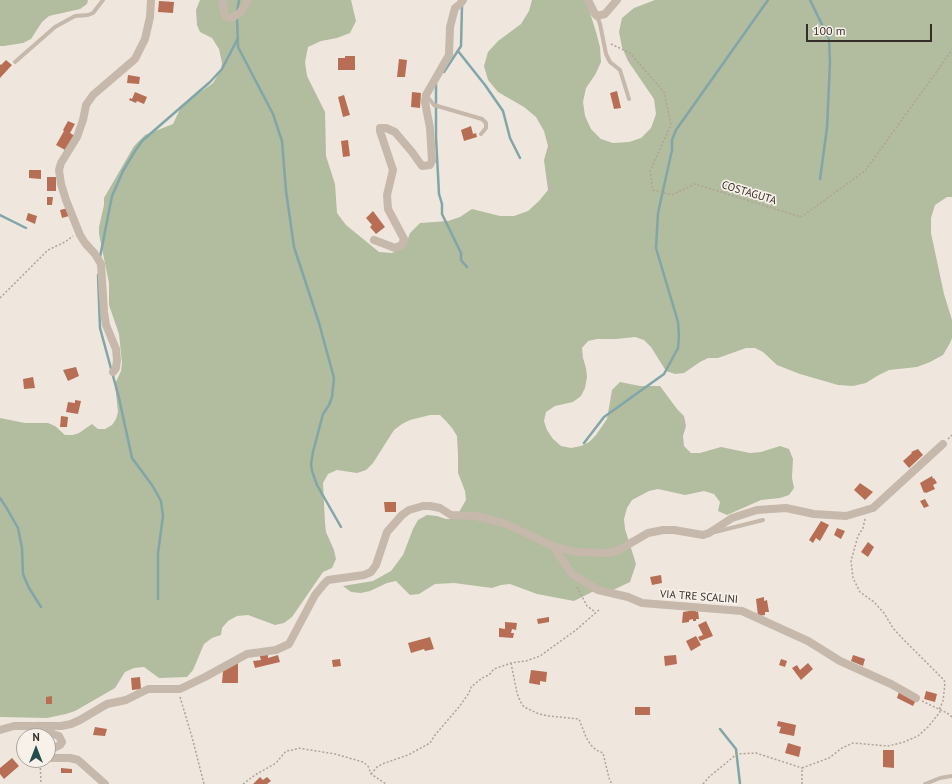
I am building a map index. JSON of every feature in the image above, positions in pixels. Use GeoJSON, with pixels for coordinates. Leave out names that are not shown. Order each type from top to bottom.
{"type":"FeatureCollection","features":[{"type":"Feature","properties":{"kind":"street"},"geometry":{"type":"LineString","coordinates":[[113,372],[116,368],[118,360],[116,349],[106,325],[101,264],[95,254],[85,243],[79,231],[61,184],[60,170],[61,163],[77,137],[86,106],[93,95],[102,85],[124,69],[135,58],[146,39],[151,0]]}},
{"type":"Feature","properties":{"kind":"street"},"geometry":{"type":"LineString","coordinates":[[222,0],[225,16],[229,18],[240,13],[248,0]]}},
{"type":"Feature","properties":{"kind":"street"},"geometry":{"type":"LineString","coordinates":[[374,240],[395,248],[402,245],[404,240],[388,209],[387,195],[393,170],[380,128],[386,128],[395,132],[422,166],[430,166],[432,161],[430,128],[424,102],[426,95],[449,55],[450,27],[455,8],[463,0]]}},
{"type":"Feature","properties":{"kind":"street"},"geometry":{"type":"LineString","coordinates":[[588,0],[597,16],[605,14],[617,0]]}},
{"type":"Feature","properties":{"kind":"street"},"geometry":{"type":"LineString","coordinates":[[0,730],[14,726],[61,726],[71,724],[107,704],[126,700],[148,689],[180,689],[246,654],[276,650],[289,644],[315,596],[324,584],[328,580],[364,575],[371,572],[376,565],[387,532],[402,515],[409,510],[423,506],[440,508],[451,516],[475,516],[504,523],[553,546],[576,552],[607,553],[617,551],[648,533],[663,530],[674,530],[703,535],[709,533],[732,518],[757,510],[786,508],[814,514],[846,516],[874,508],[942,444]]}},
{"type":"Feature","properties":{"kind":"street","name":"VIA TRE SCALINI"},"geometry":{"type":"LineString","coordinates":[[553,546],[572,574],[598,590],[628,597],[642,603],[742,611],[808,640],[840,661],[891,684],[916,698]]}},
{"type":"Feature","properties":{"kind":"street"},"geometry":{"type":"LineString","coordinates":[[39,726],[44,731],[59,736],[62,742],[60,745],[50,750],[48,753],[49,758],[70,758],[78,760],[105,784]]}},
{"type":"Feature","properties":{"kind":"lane"},"geometry":{"type":"LineString","coordinates":[[15,62],[55,27],[75,16],[88,15],[93,12],[103,0]]}},
{"type":"Feature","properties":{"kind":"lane"},"geometry":{"type":"LineString","coordinates":[[597,16],[606,54],[610,62],[620,70],[629,98]]}},
{"type":"Feature","properties":{"kind":"lane"},"geometry":{"type":"LineString","coordinates":[[426,95],[434,106],[482,119],[486,123],[486,128],[480,134]]}},
{"type":"Feature","properties":{"kind":"lane"},"geometry":{"type":"LineString","coordinates":[[709,533],[763,520]]}},
{"type":"Feature","properties":{"kind":"lane"},"geometry":{"type":"LineString","coordinates":[[925,784],[940,778],[952,776]]}},
{"type":"Feature","properties":{"kind":"path","name":"COSTAGUTA"},"geometry":{"type":"LineString","coordinates":[[603,39],[630,53],[664,92],[671,125],[650,170],[653,190],[672,195],[695,184],[801,217],[865,171],[952,50]]}},
{"type":"Feature","properties":{"kind":"path"},"geometry":{"type":"LineString","coordinates":[[0,298],[48,250],[65,242],[79,231]]}},
{"type":"Feature","properties":{"kind":"path"},"geometry":{"type":"LineString","coordinates":[[703,784],[709,777],[737,754],[756,753],[802,768],[829,758],[842,748],[853,743],[888,746],[904,742],[918,736],[928,727],[940,712],[939,710],[944,695],[944,680],[893,628],[884,613],[874,602],[860,592],[853,578],[851,561],[858,536],[863,528],[867,510]]}},
{"type":"Feature","properties":{"kind":"path"},"geometry":{"type":"LineString","coordinates":[[572,574],[573,580],[587,606],[594,611]]}},
{"type":"Feature","properties":{"kind":"path"},"geometry":{"type":"LineString","coordinates":[[370,774],[382,764],[408,756],[430,743],[435,735],[459,708],[469,693],[471,686],[489,675],[494,669],[540,656],[576,630],[600,609]]}},
{"type":"Feature","properties":{"kind":"path"},"geometry":{"type":"LineString","coordinates":[[511,663],[518,697],[524,707],[539,714],[549,716],[580,718],[586,737],[590,744],[603,754],[612,784]]}},
{"type":"Feature","properties":{"kind":"path"},"geometry":{"type":"LineString","coordinates":[[177,689],[192,737],[204,784]]}},
{"type":"Feature","properties":{"kind":"path"},"geometry":{"type":"LineString","coordinates":[[916,698],[947,713],[952,717]]}},
{"type":"Feature","properties":{"kind":"path"},"geometry":{"type":"LineString","coordinates":[[243,784],[254,775],[276,763],[286,751],[298,748],[335,754],[363,762],[368,766],[370,774],[386,784]]}},
{"type":"Feature","properties":{"kind":"path"},"geometry":{"type":"LineString","coordinates":[[40,768],[41,784]]}},
{"type":"Feature","properties":{"kind":"path"},"geometry":{"type":"LineString","coordinates":[[802,768],[802,784]]}},
{"type":"Feature","properties":{"kind":"green space"},"geometry":{"type":"Polygon","coordinates":[[[0,0],[88,0],[87,4],[80,9],[49,16],[42,22],[31,39],[23,43],[0,46],[0,0]]]}},
{"type":"Feature","properties":{"kind":"green space"},"geometry":{"type":"Polygon","coordinates":[[[200,0],[351,0],[356,21],[350,33],[337,38],[321,41],[308,47],[305,62],[307,76],[325,112],[326,156],[335,184],[337,213],[346,225],[379,252],[392,253],[405,247],[410,233],[420,223],[448,221],[460,217],[472,209],[500,216],[514,216],[528,211],[548,190],[544,160],[548,146],[544,131],[536,117],[524,107],[498,92],[488,80],[484,66],[488,52],[498,41],[521,24],[529,11],[532,0],[586,0],[600,47],[601,62],[595,75],[586,88],[583,102],[585,116],[591,129],[601,139],[613,143],[629,142],[641,138],[651,128],[656,114],[654,99],[628,61],[622,47],[619,32],[622,18],[634,8],[655,0],[952,0],[952,197],[947,197],[935,205],[931,218],[931,233],[944,294],[952,320],[952,338],[950,343],[943,355],[930,362],[917,367],[889,370],[866,383],[853,386],[838,385],[800,374],[777,365],[763,352],[755,348],[746,348],[718,358],[708,358],[684,373],[675,374],[666,371],[651,347],[644,340],[635,337],[597,339],[588,341],[582,348],[587,377],[585,388],[581,396],[573,402],[555,406],[546,412],[544,421],[547,430],[553,439],[561,446],[571,448],[581,446],[589,442],[596,435],[607,419],[612,390],[620,382],[640,386],[660,386],[684,416],[686,426],[683,436],[684,446],[691,453],[700,453],[721,447],[750,453],[761,452],[780,446],[789,449],[793,459],[792,478],[794,488],[789,495],[780,498],[761,500],[727,515],[718,511],[720,502],[714,494],[704,491],[685,495],[658,489],[649,491],[632,500],[627,508],[624,519],[625,529],[636,564],[630,582],[611,591],[592,592],[574,601],[537,594],[510,584],[492,588],[454,583],[435,584],[419,594],[410,595],[396,581],[387,583],[370,591],[361,593],[351,592],[343,586],[373,581],[391,571],[403,555],[418,520],[427,515],[446,519],[455,519],[466,500],[465,491],[458,473],[457,436],[452,428],[440,415],[430,415],[410,420],[394,430],[373,463],[366,470],[357,473],[337,470],[328,474],[323,483],[325,523],[326,532],[334,550],[336,559],[332,568],[323,572],[292,617],[284,623],[275,625],[248,615],[237,616],[228,621],[222,628],[221,635],[212,638],[204,644],[193,670],[187,677],[159,678],[144,667],[134,668],[125,672],[115,688],[75,711],[47,718],[0,717],[0,418],[25,423],[48,423],[55,426],[65,435],[79,433],[92,424],[98,429],[105,429],[112,425],[116,419],[118,412],[115,384],[121,371],[122,363],[119,334],[109,305],[109,283],[99,234],[104,198],[134,146],[145,135],[173,124],[182,105],[213,83],[221,70],[222,63],[219,49],[212,38],[200,32],[197,25],[196,10],[200,0]]]}},
{"type":"Feature","properties":{"kind":"building"},"geometry":{"type":"Polygon","coordinates":[[[159,1],[174,2],[173,13],[158,12],[159,1]]]}},
{"type":"Feature","properties":{"kind":"building"},"geometry":{"type":"Polygon","coordinates":[[[345,56],[355,56],[355,70],[338,70],[338,58],[345,58],[345,56]]]}},
{"type":"Feature","properties":{"kind":"building"},"geometry":{"type":"Polygon","coordinates":[[[399,59],[407,60],[405,77],[397,77],[399,59]]]}},
{"type":"Feature","properties":{"kind":"building"},"geometry":{"type":"Polygon","coordinates":[[[6,60],[12,65],[0,78],[0,64],[1,65],[6,60]]]}},
{"type":"Feature","properties":{"kind":"building"},"geometry":{"type":"Polygon","coordinates":[[[128,75],[140,77],[139,84],[127,83],[128,75]]]}},
{"type":"Feature","properties":{"kind":"building"},"geometry":{"type":"Polygon","coordinates":[[[617,91],[621,108],[614,109],[610,93],[617,91]]]}},
{"type":"Feature","properties":{"kind":"building"},"geometry":{"type":"Polygon","coordinates":[[[135,92],[147,97],[144,104],[129,100],[130,98],[132,99],[135,92]]]}},
{"type":"Feature","properties":{"kind":"building"},"geometry":{"type":"Polygon","coordinates":[[[412,92],[421,93],[420,108],[411,107],[412,92]]]}},
{"type":"Feature","properties":{"kind":"building"},"geometry":{"type":"Polygon","coordinates":[[[344,95],[350,115],[343,117],[338,97],[344,95]]]}},
{"type":"Feature","properties":{"kind":"building"},"geometry":{"type":"Polygon","coordinates":[[[68,121],[75,124],[70,133],[75,136],[65,150],[56,145],[68,121]]]}},
{"type":"Feature","properties":{"kind":"building"},"geometry":{"type":"Polygon","coordinates":[[[471,126],[473,134],[476,133],[477,137],[464,141],[461,130],[471,126]]]}},
{"type":"Feature","properties":{"kind":"building"},"geometry":{"type":"Polygon","coordinates":[[[348,140],[350,156],[343,157],[341,141],[348,140]]]}},
{"type":"Feature","properties":{"kind":"building"},"geometry":{"type":"Polygon","coordinates":[[[29,170],[41,170],[41,179],[29,178],[29,170]]]}},
{"type":"Feature","properties":{"kind":"building"},"geometry":{"type":"Polygon","coordinates":[[[47,177],[56,177],[56,191],[47,191],[47,177]]]}},
{"type":"Feature","properties":{"kind":"building"},"geometry":{"type":"Polygon","coordinates":[[[47,197],[53,197],[52,205],[47,205],[47,197]]]}},
{"type":"Feature","properties":{"kind":"building"},"geometry":{"type":"Polygon","coordinates":[[[68,208],[69,216],[62,218],[60,210],[68,208]]]}},
{"type":"Feature","properties":{"kind":"building"},"geometry":{"type":"Polygon","coordinates":[[[373,211],[385,227],[376,234],[370,227],[372,225],[366,218],[373,211]]]}},
{"type":"Feature","properties":{"kind":"building"},"geometry":{"type":"Polygon","coordinates":[[[28,213],[37,216],[35,224],[26,220],[28,213]]]}},
{"type":"Feature","properties":{"kind":"building"},"geometry":{"type":"Polygon","coordinates":[[[76,367],[79,376],[68,381],[63,370],[76,367]]]}},
{"type":"Feature","properties":{"kind":"building"},"geometry":{"type":"Polygon","coordinates":[[[33,377],[35,388],[24,389],[23,379],[33,377]]]}},
{"type":"Feature","properties":{"kind":"building"},"geometry":{"type":"Polygon","coordinates":[[[75,400],[81,401],[78,414],[66,412],[68,402],[75,403],[75,400]]]}},
{"type":"Feature","properties":{"kind":"building"},"geometry":{"type":"Polygon","coordinates":[[[61,416],[68,417],[67,427],[60,427],[61,416]]]}},
{"type":"Feature","properties":{"kind":"building"},"geometry":{"type":"Polygon","coordinates":[[[918,449],[923,455],[909,468],[903,461],[912,453],[911,452],[918,449]]]}},
{"type":"Feature","properties":{"kind":"building"},"geometry":{"type":"Polygon","coordinates":[[[932,476],[937,483],[933,485],[935,489],[924,493],[920,483],[932,476]]]}},
{"type":"Feature","properties":{"kind":"building"},"geometry":{"type":"Polygon","coordinates":[[[860,483],[873,492],[865,500],[854,490],[860,483]]]}},
{"type":"Feature","properties":{"kind":"building"},"geometry":{"type":"Polygon","coordinates":[[[925,499],[929,506],[924,508],[920,501],[925,499]]]}},
{"type":"Feature","properties":{"kind":"building"},"geometry":{"type":"Polygon","coordinates":[[[384,502],[396,502],[396,512],[385,512],[384,502]]]}},
{"type":"Feature","properties":{"kind":"building"},"geometry":{"type":"Polygon","coordinates":[[[821,521],[829,525],[820,541],[816,538],[813,543],[809,540],[821,521]]]}},
{"type":"Feature","properties":{"kind":"building"},"geometry":{"type":"Polygon","coordinates":[[[837,528],[845,531],[841,539],[834,535],[837,528]]]}},
{"type":"Feature","properties":{"kind":"building"},"geometry":{"type":"Polygon","coordinates":[[[868,542],[874,547],[868,557],[861,552],[868,542]]]}},
{"type":"Feature","properties":{"kind":"building"},"geometry":{"type":"Polygon","coordinates":[[[661,575],[662,583],[652,585],[650,577],[661,575]]]}},
{"type":"Feature","properties":{"kind":"building"},"geometry":{"type":"Polygon","coordinates":[[[764,597],[764,601],[767,600],[769,612],[765,612],[765,615],[758,616],[756,599],[764,597]]]}},
{"type":"Feature","properties":{"kind":"building"},"geometry":{"type":"Polygon","coordinates":[[[696,610],[696,612],[698,611],[699,619],[693,621],[693,619],[689,620],[689,622],[682,623],[683,612],[696,610]]]}},
{"type":"Feature","properties":{"kind":"building"},"geometry":{"type":"Polygon","coordinates":[[[549,617],[549,622],[538,624],[537,619],[549,617]]]}},
{"type":"Feature","properties":{"kind":"building"},"geometry":{"type":"Polygon","coordinates":[[[706,621],[713,636],[700,641],[698,637],[703,635],[698,625],[706,621]]]}},
{"type":"Feature","properties":{"kind":"building"},"geometry":{"type":"Polygon","coordinates":[[[505,622],[517,623],[516,630],[512,629],[511,633],[514,633],[513,638],[499,637],[499,628],[505,629],[505,622]]]}},
{"type":"Feature","properties":{"kind":"building"},"geometry":{"type":"Polygon","coordinates":[[[696,636],[701,645],[691,651],[686,641],[696,636]]]}},
{"type":"Feature","properties":{"kind":"building"},"geometry":{"type":"Polygon","coordinates":[[[430,637],[434,649],[425,651],[424,649],[411,653],[408,643],[430,637]]]}},
{"type":"Feature","properties":{"kind":"building"},"geometry":{"type":"Polygon","coordinates":[[[268,652],[268,658],[278,655],[280,662],[255,668],[253,661],[261,660],[259,654],[268,652]]]}},
{"type":"Feature","properties":{"kind":"building"},"geometry":{"type":"Polygon","coordinates":[[[676,655],[677,664],[665,666],[664,656],[676,655]]]}},
{"type":"Feature","properties":{"kind":"building"},"geometry":{"type":"Polygon","coordinates":[[[853,655],[865,659],[863,666],[851,661],[853,655]]]}},
{"type":"Feature","properties":{"kind":"building"},"geometry":{"type":"Polygon","coordinates":[[[340,659],[341,666],[333,667],[332,660],[340,659]]]}},
{"type":"Feature","properties":{"kind":"building"},"geometry":{"type":"Polygon","coordinates":[[[781,659],[787,661],[785,667],[779,665],[781,659]]]}},
{"type":"Feature","properties":{"kind":"building"},"geometry":{"type":"Polygon","coordinates":[[[238,661],[238,683],[222,683],[223,671],[238,661]]]}},
{"type":"Feature","properties":{"kind":"building"},"geometry":{"type":"Polygon","coordinates":[[[808,663],[813,669],[801,680],[792,668],[797,665],[800,670],[808,663]]]}},
{"type":"Feature","properties":{"kind":"building"},"geometry":{"type":"Polygon","coordinates":[[[531,670],[547,672],[546,682],[540,681],[540,685],[529,683],[531,670]]]}},
{"type":"Feature","properties":{"kind":"building"},"geometry":{"type":"Polygon","coordinates":[[[140,677],[141,689],[132,690],[131,678],[140,677]]]}},
{"type":"Feature","properties":{"kind":"building"},"geometry":{"type":"Polygon","coordinates":[[[926,691],[937,694],[935,702],[924,699],[926,691]]]}},
{"type":"Feature","properties":{"kind":"building"},"geometry":{"type":"Polygon","coordinates":[[[899,692],[916,700],[913,706],[897,698],[899,692]]]}},
{"type":"Feature","properties":{"kind":"building"},"geometry":{"type":"Polygon","coordinates":[[[52,696],[52,704],[46,704],[46,697],[52,696]]]}},
{"type":"Feature","properties":{"kind":"building"},"geometry":{"type":"Polygon","coordinates":[[[635,707],[650,707],[650,715],[635,715],[635,707]]]}},
{"type":"Feature","properties":{"kind":"building"},"geometry":{"type":"Polygon","coordinates":[[[778,721],[796,725],[794,736],[779,733],[781,727],[777,726],[778,721]]]}},
{"type":"Feature","properties":{"kind":"building"},"geometry":{"type":"Polygon","coordinates":[[[95,727],[107,729],[105,736],[93,735],[95,727]]]}},
{"type":"Feature","properties":{"kind":"building"},"geometry":{"type":"Polygon","coordinates":[[[788,743],[801,747],[799,757],[785,753],[788,743]]]}},
{"type":"Feature","properties":{"kind":"building"},"geometry":{"type":"Polygon","coordinates":[[[883,750],[894,750],[894,768],[883,767],[883,750]]]}},
{"type":"Feature","properties":{"kind":"building"},"geometry":{"type":"Polygon","coordinates":[[[12,758],[16,763],[17,768],[4,779],[0,774],[0,768],[12,758]]]}},
{"type":"Feature","properties":{"kind":"building"},"geometry":{"type":"Polygon","coordinates":[[[61,768],[72,769],[72,773],[61,773],[61,768]]]}},
{"type":"Feature","properties":{"kind":"building"},"geometry":{"type":"Polygon","coordinates":[[[260,777],[263,780],[267,777],[271,781],[267,784],[253,784],[260,777]]]}},
{"type":"Feature","properties":{"kind":"waterway"},"geometry":{"type":"LineString","coordinates":[[237,12],[239,0]]}},
{"type":"Feature","properties":{"kind":"waterway"},"geometry":{"type":"LineString","coordinates":[[584,443],[604,417],[664,374],[678,348],[678,322],[656,248],[658,213],[672,150],[672,140],[676,130],[768,0]]}},
{"type":"Feature","properties":{"kind":"waterway"},"geometry":{"type":"LineString","coordinates":[[810,0],[829,39],[830,62],[827,128],[820,179]]}},
{"type":"Feature","properties":{"kind":"waterway"},"geometry":{"type":"LineString","coordinates":[[444,72],[461,46],[462,6]]}},
{"type":"Feature","properties":{"kind":"waterway"},"geometry":{"type":"LineString","coordinates":[[237,17],[238,47],[273,114],[282,141],[286,191],[294,247],[319,323],[334,378],[332,397],[323,414],[311,464],[317,485],[341,527]]}},
{"type":"Feature","properties":{"kind":"waterway"},"geometry":{"type":"LineString","coordinates":[[100,257],[112,196],[123,171],[135,151],[142,141],[210,82],[222,69],[238,38]]}},
{"type":"Feature","properties":{"kind":"waterway"},"geometry":{"type":"LineString","coordinates":[[458,51],[503,111],[510,138],[520,158]]}},
{"type":"Feature","properties":{"kind":"waterway"},"geometry":{"type":"LineString","coordinates":[[436,84],[436,137],[439,194],[442,204],[442,214],[461,253],[461,260],[467,267]]}},
{"type":"Feature","properties":{"kind":"waterway"},"geometry":{"type":"LineString","coordinates":[[0,215],[26,228]]}},
{"type":"Feature","properties":{"kind":"waterway"},"geometry":{"type":"LineString","coordinates":[[98,275],[100,328],[119,398],[132,458],[152,485],[161,501],[163,516],[158,553],[158,599]]}},
{"type":"Feature","properties":{"kind":"waterway"},"geometry":{"type":"LineString","coordinates":[[0,498],[18,528],[22,548],[23,574],[29,588],[41,607]]}},
{"type":"Feature","properties":{"kind":"waterway"},"geometry":{"type":"LineString","coordinates":[[720,729],[736,749],[740,784]]}}]}
